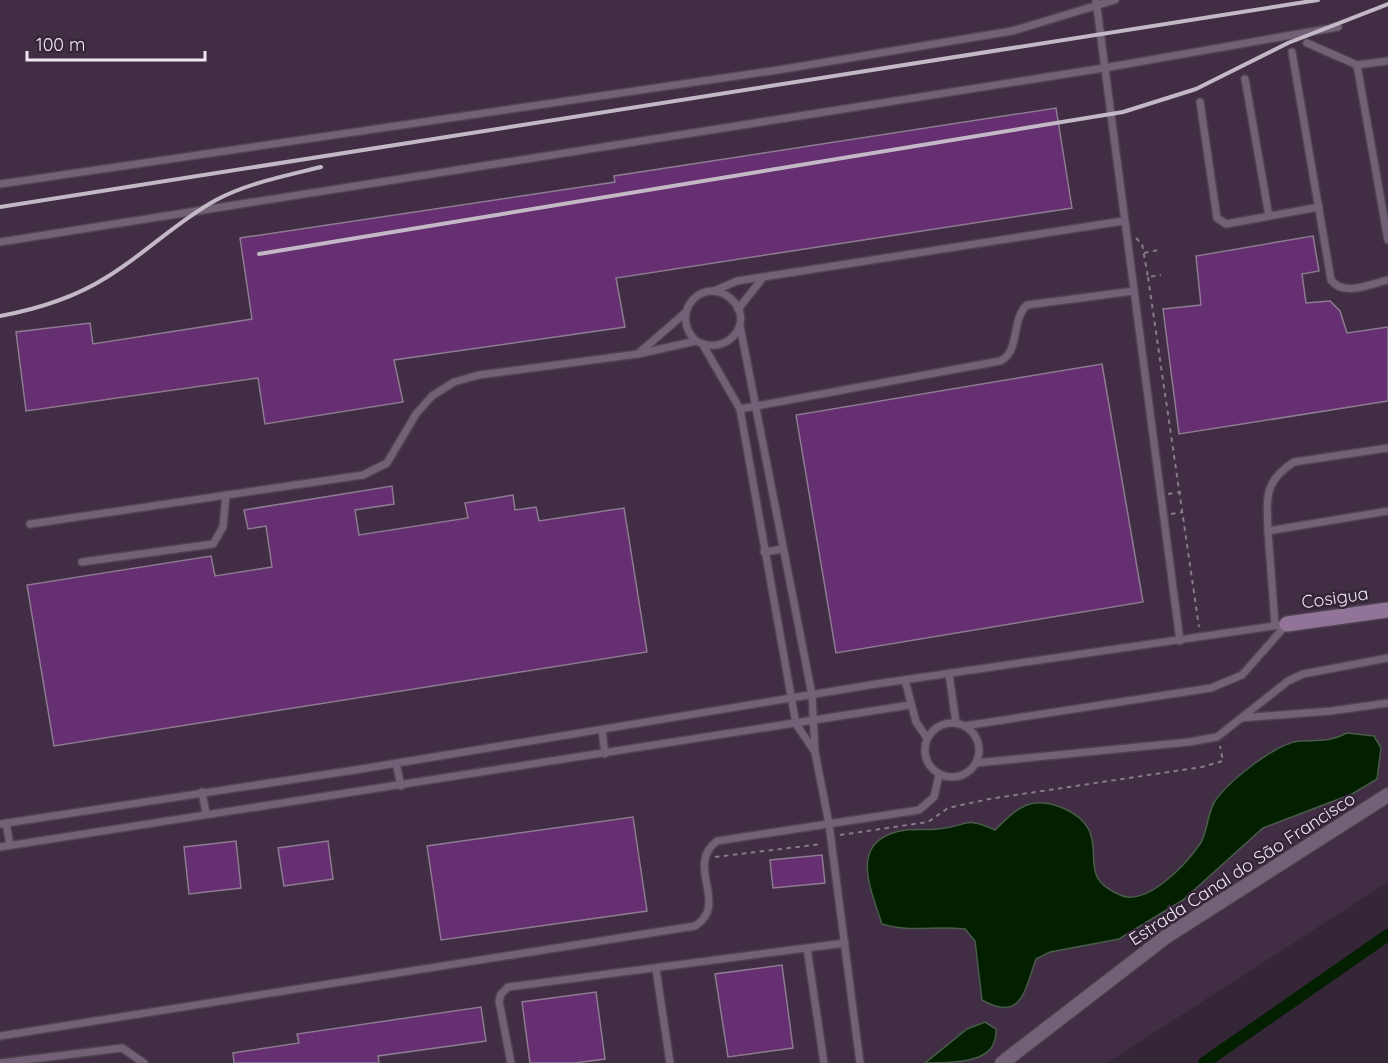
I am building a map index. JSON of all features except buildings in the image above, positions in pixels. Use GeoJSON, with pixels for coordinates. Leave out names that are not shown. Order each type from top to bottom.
{"type":"FeatureCollection","features":[{"type":"Feature","properties":{"kind":"street","name":"Cosigua"},"geometry":{"type":"LineString","coordinates":[[1281,624],[1388,610]]}},
{"type":"Feature","properties":{"kind":"street","name":"Estrada Canal do São Francisco"},"geometry":{"type":"LineString","coordinates":[[1002,1063],[1167,936],[1388,795]]}},
{"type":"Feature","properties":{"kind":"lane"},"geometry":{"type":"LineString","coordinates":[[0,184],[778,70],[1012,32],[1096,3],[1115,0]]}},
{"type":"Feature","properties":{"kind":"lane"},"geometry":{"type":"LineString","coordinates":[[1096,3],[1180,641]]}},
{"type":"Feature","properties":{"kind":"lane"},"geometry":{"type":"LineString","coordinates":[[0,242],[1104,68],[1338,27]]}},
{"type":"Feature","properties":{"kind":"lane"},"geometry":{"type":"LineString","coordinates":[[1307,43],[1357,65],[1388,61]]}},
{"type":"Feature","properties":{"kind":"lane"},"geometry":{"type":"LineString","coordinates":[[1292,52],[1331,280],[1337,287],[1346,289],[1388,280]]}},
{"type":"Feature","properties":{"kind":"lane"},"geometry":{"type":"LineString","coordinates":[[1357,65],[1388,240]]}},
{"type":"Feature","properties":{"kind":"lane"},"geometry":{"type":"LineString","coordinates":[[1245,79],[1269,216]]}},
{"type":"Feature","properties":{"kind":"lane"},"geometry":{"type":"LineString","coordinates":[[1200,102],[1217,218],[1226,224],[1319,207]]}},
{"type":"Feature","properties":{"kind":"lane"},"geometry":{"type":"LineString","coordinates":[[638,354],[685,313],[692,299],[737,281],[762,279],[1123,221]]}},
{"type":"Feature","properties":{"kind":"lane"},"geometry":{"type":"LineString","coordinates":[[738,309],[762,279]]}},
{"type":"Feature","properties":{"kind":"lane"},"geometry":{"type":"LineString","coordinates":[[714,291],[729,296],[738,309],[812,695],[815,752],[829,824],[860,1063]]}},
{"type":"Feature","properties":{"kind":"lane"},"geometry":{"type":"LineString","coordinates":[[740,409],[1000,362],[1010,353],[1022,311],[1027,305],[1134,291]]}},
{"type":"Feature","properties":{"kind":"lane"},"geometry":{"type":"LineString","coordinates":[[685,313],[687,329],[700,343],[740,409],[796,724],[815,752]]}},
{"type":"Feature","properties":{"kind":"lane"},"geometry":{"type":"LineString","coordinates":[[30,524],[363,475],[387,462],[416,414],[432,396],[454,382],[478,375],[638,354],[700,343],[711,346],[726,343],[737,332],[740,324]]}},
{"type":"Feature","properties":{"kind":"lane"},"geometry":{"type":"LineString","coordinates":[[964,726],[1210,688],[1242,675],[1281,624],[1268,531],[1267,494],[1272,479],[1294,462],[1388,448]]}},
{"type":"Feature","properties":{"kind":"lane"},"geometry":{"type":"LineString","coordinates":[[82,562],[213,543],[223,527],[226,495]]}},
{"type":"Feature","properties":{"kind":"lane"},"geometry":{"type":"LineString","coordinates":[[1268,531],[1388,511]]}},
{"type":"Feature","properties":{"kind":"lane"},"geometry":{"type":"LineString","coordinates":[[764,552],[783,549]]}},
{"type":"Feature","properties":{"kind":"lane"},"geometry":{"type":"LineString","coordinates":[[10,845],[3,823],[396,763],[905,680],[1180,641],[1281,624]]}},
{"type":"Feature","properties":{"kind":"lane"},"geometry":{"type":"LineString","coordinates":[[976,763],[1189,742],[1218,737],[1288,681],[1304,674],[1388,658]]}},
{"type":"Feature","properties":{"kind":"lane"},"geometry":{"type":"LineString","coordinates":[[949,674],[956,723]]}},
{"type":"Feature","properties":{"kind":"lane"},"geometry":{"type":"LineString","coordinates":[[905,680],[916,722],[927,738]]}},
{"type":"Feature","properties":{"kind":"lane"},"geometry":{"type":"LineString","coordinates":[[1241,718],[1331,711],[1388,703]]}},
{"type":"Feature","properties":{"kind":"lane"},"geometry":{"type":"LineString","coordinates":[[0,847],[206,813],[401,786],[910,705]]}},
{"type":"Feature","properties":{"kind":"lane"},"geometry":{"type":"LineString","coordinates":[[956,723],[964,726],[971,731],[979,746],[976,763],[971,770],[956,777],[939,775],[927,763],[925,755],[927,738],[939,726],[956,723]]}},
{"type":"Feature","properties":{"kind":"lane"},"geometry":{"type":"LineString","coordinates":[[602,730],[605,754]]}},
{"type":"Feature","properties":{"kind":"lane"},"geometry":{"type":"LineString","coordinates":[[396,763],[401,786]]}},
{"type":"Feature","properties":{"kind":"lane"},"geometry":{"type":"LineString","coordinates":[[0,1036],[695,926],[706,919],[710,910],[703,860],[707,848],[717,841],[919,810],[934,797],[939,775]]}},
{"type":"Feature","properties":{"kind":"lane"},"geometry":{"type":"LineString","coordinates":[[202,792],[206,813]]}},
{"type":"Feature","properties":{"kind":"lane"},"geometry":{"type":"LineString","coordinates":[[511,1063],[499,1001],[501,994],[508,987],[845,943]]}},
{"type":"Feature","properties":{"kind":"lane"},"geometry":{"type":"LineString","coordinates":[[807,948],[824,1063]]}},
{"type":"Feature","properties":{"kind":"lane"},"geometry":{"type":"LineString","coordinates":[[656,969],[670,1063]]}},
{"type":"Feature","properties":{"kind":"lane"},"geometry":{"type":"LineString","coordinates":[[0,1063],[123,1048],[131,1051],[144,1063]]}},
{"type":"Feature","properties":{"kind":"path"},"geometry":{"type":"LineString","coordinates":[[1142,244],[1184,512],[1200,638]]}},
{"type":"Feature","properties":{"kind":"path"},"geometry":{"type":"LineString","coordinates":[[1144,253],[1158,250]]}},
{"type":"Feature","properties":{"kind":"path"},"geometry":{"type":"LineString","coordinates":[[1148,277],[1161,275]]}},
{"type":"Feature","properties":{"kind":"path"},"geometry":{"type":"LineString","coordinates":[[1162,495],[1181,492]]}},
{"type":"Feature","properties":{"kind":"path"},"geometry":{"type":"LineString","coordinates":[[1165,515],[1184,512]]}},
{"type":"Feature","properties":{"kind":"path"},"geometry":{"type":"LineString","coordinates":[[703,860],[723,855],[831,842],[839,836],[928,822],[948,808],[989,799],[1212,764],[1223,761],[1218,737]]}},
{"type":"Feature","properties":{"kind":"shaded area"},"geometry":{"type":"Polygon","coordinates":[[[0,0],[1388,0],[1388,882],[1107,1063],[0,1063],[0,0]]]}},
{"type":"Feature","properties":{"kind":"shaded area"},"geometry":{"type":"Polygon","coordinates":[[[1347,733],[1374,736],[1381,748],[1377,779],[1352,794],[1263,828],[1183,900],[1119,939],[1050,952],[1036,959],[1025,991],[1014,1005],[1006,1008],[982,1000],[975,941],[965,929],[903,928],[882,924],[872,894],[867,865],[869,853],[876,843],[888,835],[906,830],[948,828],[966,823],[977,823],[995,830],[1026,805],[1043,803],[1053,805],[1072,813],[1087,826],[1092,840],[1094,866],[1100,881],[1120,895],[1131,897],[1142,895],[1165,882],[1194,852],[1203,839],[1213,803],[1243,772],[1278,748],[1299,741],[1329,739],[1347,733]]]}},
{"type":"Feature","properties":{"kind":"shaded area"},"geometry":{"type":"Polygon","coordinates":[[[985,1022],[996,1029],[996,1038],[987,1052],[963,1061],[925,1063],[967,1029],[985,1022]]]}},
{"type":"Feature","properties":{"kind":"waterway"},"geometry":{"type":"LineString","coordinates":[[1204,1063],[1388,935]]}},
{"type":"Feature","properties":{"kind":"railway"},"geometry":{"type":"LineString","coordinates":[[0,207],[1318,0]]}},
{"type":"Feature","properties":{"kind":"railway"},"geometry":{"type":"LineString","coordinates":[[259,254],[1123,112],[1196,89],[1288,43],[1388,4]]}},
{"type":"Feature","properties":{"kind":"railway"},"geometry":{"type":"LineString","coordinates":[[0,316],[55,302],[82,291],[121,268],[187,218],[228,194],[267,180],[321,167]]}}]}
